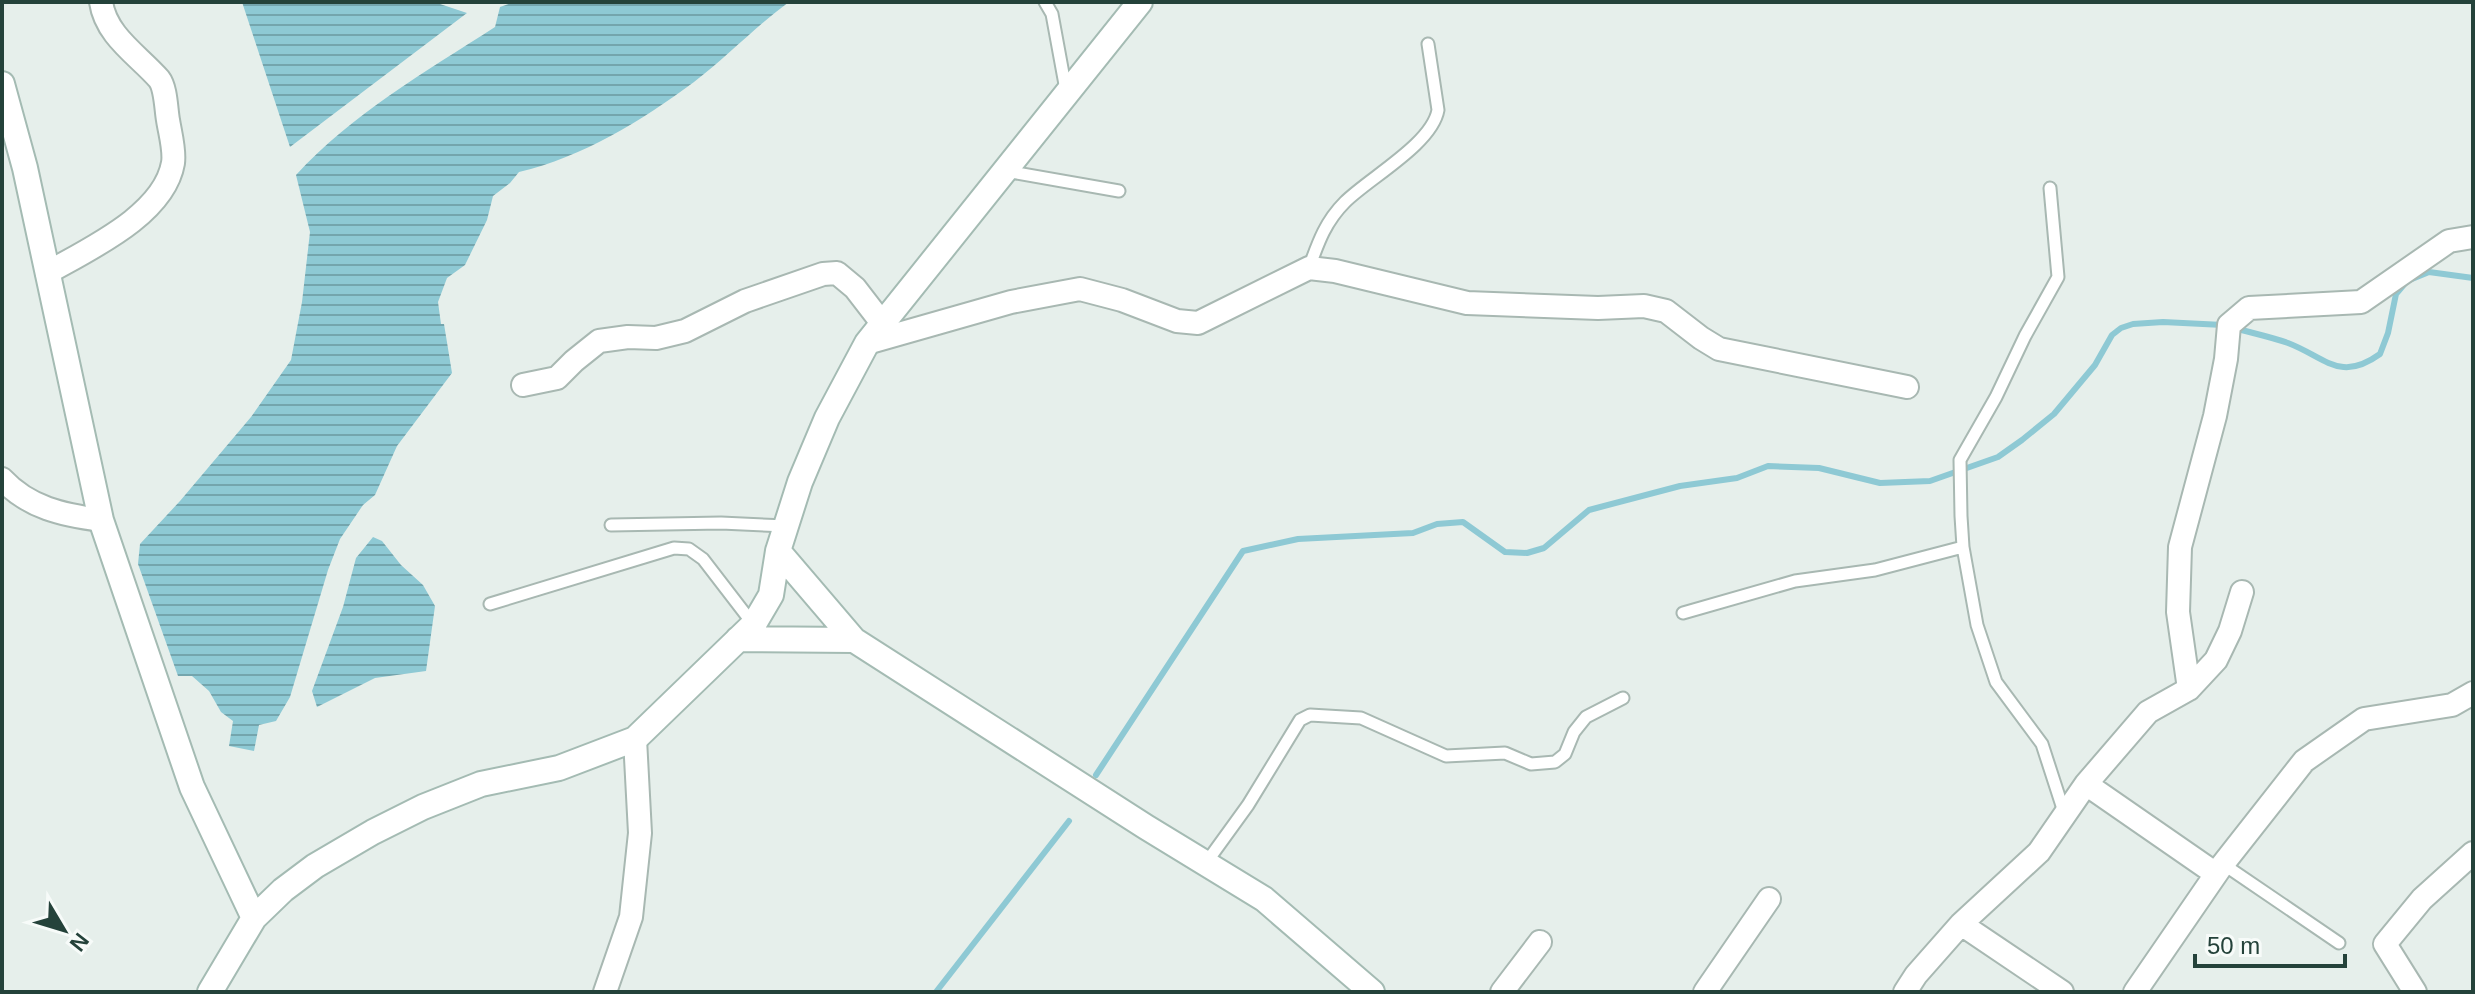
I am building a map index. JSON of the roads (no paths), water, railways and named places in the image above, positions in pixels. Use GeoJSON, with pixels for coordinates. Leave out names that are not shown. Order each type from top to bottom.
{"type":"FeatureCollection","features":[{"type":"Feature","properties":{"kind":"main road"},"geometry":{"type":"LineString","coordinates":[[210,992],[254,918],[283,890],[315,866],[423,807],[481,784],[559,768],[635,739],[746,632],[771,595],[778,551],[800,482],[827,418],[867,343],[1140,2]]}},
{"type":"Feature","properties":{"kind":"main road"},"geometry":{"type":"LineString","coordinates":[[2,84],[25,168],[101,520],[192,787],[254,918]]}},
{"type":"Feature","properties":{"kind":"main road"},"geometry":{"type":"LineString","coordinates":[[778,551],[854,640],[1264,899],[1372,992]]}},
{"type":"Feature","properties":{"kind":"main road"},"geometry":{"type":"LineString","coordinates":[[746,632],[854,640]]}},
{"type":"Feature","properties":{"kind":"street"},"geometry":{"type":"LineString","coordinates":[[47,273],[109,237],[148,208],[167,182],[174,161],[162,82],[117,36],[101,2]]}},
{"type":"Feature","properties":{"kind":"street"},"geometry":{"type":"LineString","coordinates":[[2189,689],[2178,612],[2180,547],[2215,416],[2229,325],[2249,308],[2361,302],[2449,241],[2473,237]]}},
{"type":"Feature","properties":{"kind":"street"},"geometry":{"type":"LineString","coordinates":[[867,343],[1011,302],[1080,289],[1122,300],[1177,321],[1198,323],[1309,268],[1335,271],[1467,303],[1598,308],[1644,306],[1666,311],[1719,349],[1907,387]]}},
{"type":"Feature","properties":{"kind":"street"},"geometry":{"type":"LineString","coordinates":[[523,385],[557,378],[599,341],[628,337],[656,338],[685,331],[745,301],[823,274],[837,273],[855,288],[882,323]]}},
{"type":"Feature","properties":{"kind":"street"},"geometry":{"type":"LineString","coordinates":[[2,479],[36,506],[101,520]]}},
{"type":"Feature","properties":{"kind":"street"},"geometry":{"type":"LineString","coordinates":[[1905,992],[1961,924],[2039,852],[2086,784],[2148,712],[2189,689],[2216,660],[2230,631],[2242,592]]}},
{"type":"Feature","properties":{"kind":"street"},"geometry":{"type":"LineString","coordinates":[[2135,992],[2219,869],[2304,761],[2364,719],[2452,705],[2473,693]]}},
{"type":"Feature","properties":{"kind":"street"},"geometry":{"type":"LineString","coordinates":[[605,992],[631,917],[640,833],[635,739]]}},
{"type":"Feature","properties":{"kind":"street"},"geometry":{"type":"LineString","coordinates":[[2086,784],[2219,869]]}},
{"type":"Feature","properties":{"kind":"street"},"geometry":{"type":"LineString","coordinates":[[2415,992],[2385,944],[2422,899],[2473,853]]}},
{"type":"Feature","properties":{"kind":"street"},"geometry":{"type":"LineString","coordinates":[[1714,989],[1769,899]]}},
{"type":"Feature","properties":{"kind":"street"},"geometry":{"type":"LineString","coordinates":[[1961,924],[2062,992]]}},
{"type":"Feature","properties":{"kind":"street"},"geometry":{"type":"LineString","coordinates":[[1502,992],[1540,942]]}},
{"type":"Feature","properties":{"kind":"lane"},"geometry":{"type":"LineString","coordinates":[[1045,2],[1052,14],[1067,94]]}},
{"type":"Feature","properties":{"kind":"lane"},"geometry":{"type":"LineString","coordinates":[[1309,268],[1322,229],[1345,202],[1424,136],[1436,120],[1438,110],[1428,44]]}},
{"type":"Feature","properties":{"kind":"lane"},"geometry":{"type":"LineString","coordinates":[[1005,171],[1119,191]]}},
{"type":"Feature","properties":{"kind":"lane"},"geometry":{"type":"LineString","coordinates":[[2050,188],[2058,277],[1960,460],[1961,516],[1963,547],[1977,625],[1996,682],[2042,744],[2066,816]]}},
{"type":"Feature","properties":{"kind":"lane"},"geometry":{"type":"LineString","coordinates":[[611,525],[721,523],[786,526]]}},
{"type":"Feature","properties":{"kind":"lane"},"geometry":{"type":"LineString","coordinates":[[1683,613],[1795,581],[1875,570],[1963,547]]}},
{"type":"Feature","properties":{"kind":"lane"},"geometry":{"type":"LineString","coordinates":[[490,604],[674,548],[689,549],[703,559],[746,632]]}},
{"type":"Feature","properties":{"kind":"lane"},"geometry":{"type":"LineString","coordinates":[[1205,864],[1248,805],[1300,720],[1310,715],[1361,718],[1446,756],[1505,753],[1531,764],[1555,762],[1565,754],[1574,732],[1586,717],[1623,698]]}},
{"type":"Feature","properties":{"kind":"lane"},"geometry":{"type":"LineString","coordinates":[[2219,869],[2339,943]]}},
{"type":"Feature","properties":{"kind":"water"},"geometry":{"type":"Polygon","coordinates":[[[242,2],[434,2],[467,13],[290,147],[242,2]]]}},
{"type":"Feature","properties":{"kind":"water"},"geometry":{"type":"Polygon","coordinates":[[[514,2],[789,2],[694,82],[653,110],[589,147],[519,172],[493,196],[487,220],[465,265],[447,278],[438,302],[452,373],[397,446],[375,495],[363,505],[340,539],[290,697],[276,721],[259,725],[254,751],[229,746],[233,721],[221,712],[209,691],[192,676],[178,676],[138,564],[140,544],[251,417],[291,360],[310,232],[296,175],[365,113],[495,27],[500,7],[514,2]]]}},
{"type":"Feature","properties":{"kind":"water"},"geometry":{"type":"Polygon","coordinates":[[[373,537],[382,541],[401,565],[423,585],[435,606],[426,671],[375,678],[317,707],[312,691],[343,607],[356,558],[373,537]]]}},
{"type":"Feature","properties":{"kind":"waterway"},"geometry":{"type":"LineString","coordinates":[[2234,328],[2288,343],[2333,365],[2354,366],[2380,354],[2396,294],[2407,281],[2429,272],[2473,278]]}},
{"type":"Feature","properties":{"kind":"waterway"},"geometry":{"type":"LineString","coordinates":[[1096,775],[1243,551],[1298,539],[1413,533],[1437,524],[1463,522],[1505,552],[1527,553],[1544,548],[1589,510],[1680,486],[1737,478],[1768,466],[1819,468],[1880,483],[1930,481],[1998,457],[2022,440],[2054,414],[2095,365],[2112,335],[2121,328],[2163,322],[2223,325]]}},
{"type":"Feature","properties":{"kind":"waterway"},"geometry":{"type":"LineString","coordinates":[[936,992],[1069,821]]}}]}
